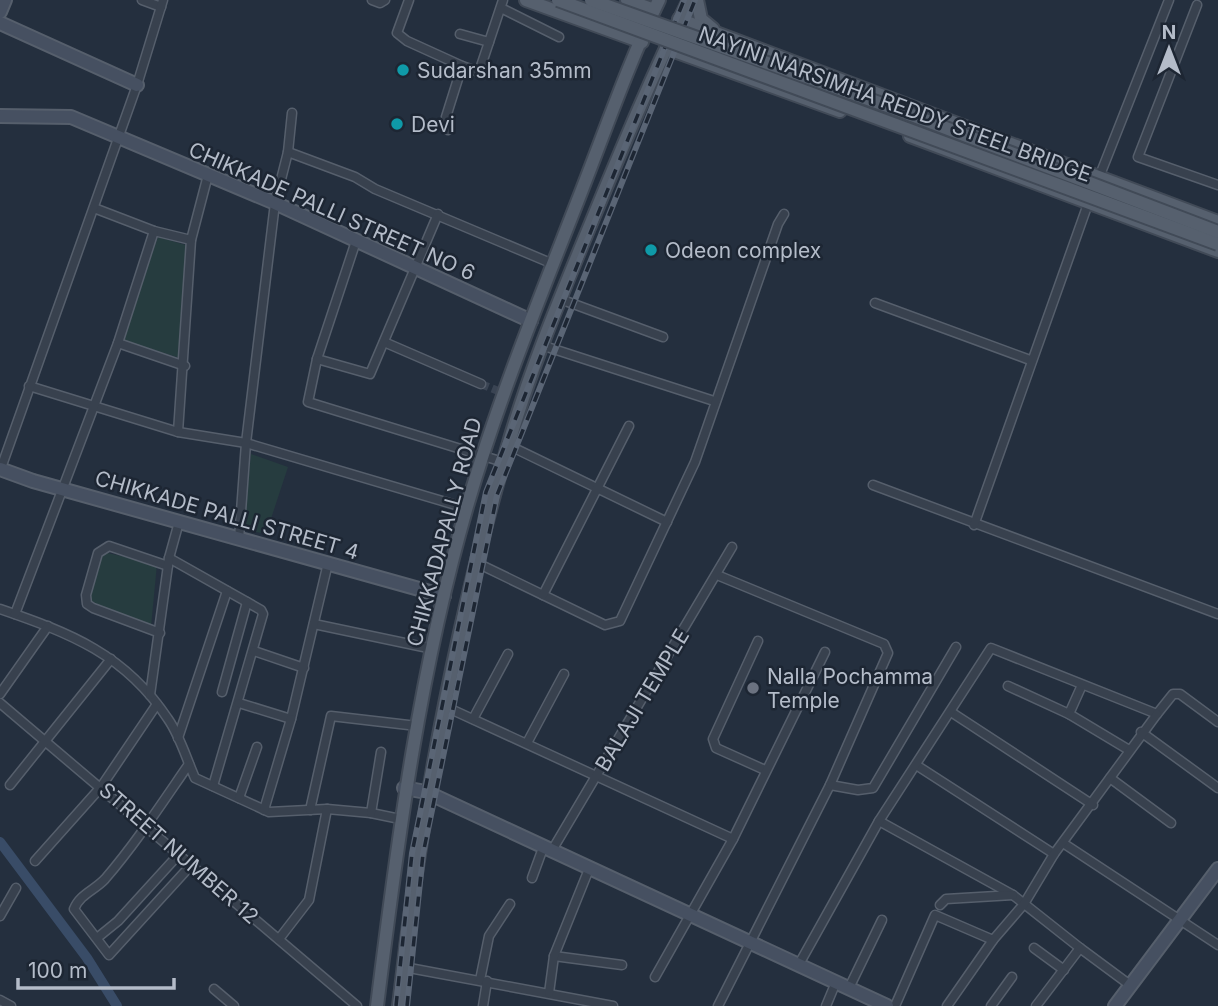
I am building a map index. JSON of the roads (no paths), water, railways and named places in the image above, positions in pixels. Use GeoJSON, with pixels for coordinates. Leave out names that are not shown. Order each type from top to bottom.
{"type":"FeatureCollection","features":[{"type":"Feature","properties":{"kind":"main road"},"geometry":{"type":"LineString","coordinates":[[526,0],[560,4],[642,42]]}},
{"type":"Feature","properties":{"kind":"main road","name":"NAYINI NARSIMHA REDDY STEEL BRIDGE"},"geometry":{"type":"LineString","coordinates":[[591,0],[895,109],[1218,232]]}},
{"type":"Feature","properties":{"kind":"main road"},"geometry":{"type":"LineString","coordinates":[[626,0],[657,5]]}},
{"type":"Feature","properties":{"kind":"main road","name":"CHIKKADAPALLY ROAD"},"geometry":{"type":"LineString","coordinates":[[400,1006],[426,792],[477,563],[503,462],[541,345],[663,53],[689,0]]}},
{"type":"Feature","properties":{"kind":"main road"},"geometry":{"type":"LineString","coordinates":[[696,0],[701,19],[719,34]]}},
{"type":"Feature","properties":{"kind":"main road","name":"NAYINI NARSIMHA REDDY STEEL BRIDGE"},"geometry":{"type":"LineString","coordinates":[[560,4],[1218,244]]}},
{"type":"Feature","properties":{"kind":"main road","name":"CHIKKADAPALLY ROAD"},"geometry":{"type":"LineString","coordinates":[[377,1006],[404,788],[444,596],[466,508],[531,321],[657,5]]}},
{"type":"Feature","properties":{"kind":"main road"},"geometry":{"type":"LineString","coordinates":[[680,19],[1218,222]]}},
{"type":"Feature","properties":{"kind":"main road"},"geometry":{"type":"LineString","coordinates":[[627,37],[634,60]]}},
{"type":"Feature","properties":{"kind":"main road"},"geometry":{"type":"LineString","coordinates":[[663,53],[685,53],[1218,251]]}},
{"type":"Feature","properties":{"kind":"main road"},"geometry":{"type":"LineString","coordinates":[[760,82],[774,54]]}},
{"type":"Feature","properties":{"kind":"main road"},"geometry":{"type":"LineString","coordinates":[[585,181],[605,189]]}},
{"type":"Feature","properties":{"kind":"street"},"geometry":{"type":"LineString","coordinates":[[0,12],[5,0]]}},
{"type":"Feature","properties":{"kind":"street"},"geometry":{"type":"LineString","coordinates":[[0,470],[137,85],[162,4],[142,0]]}},
{"type":"Feature","properties":{"kind":"street"},"geometry":{"type":"LineString","coordinates":[[372,0],[380,3],[385,0]]}},
{"type":"Feature","properties":{"kind":"street"},"geometry":{"type":"LineString","coordinates":[[409,0],[397,33],[407,41],[479,72],[502,4],[559,37]]}},
{"type":"Feature","properties":{"kind":"street"},"geometry":{"type":"LineString","coordinates":[[974,525],[1030,360],[1088,203],[1168,0]]}},
{"type":"Feature","properties":{"kind":"street"},"geometry":{"type":"LineString","coordinates":[[1197,5],[1138,158],[1218,185]]}},
{"type":"Feature","properties":{"kind":"street"},"geometry":{"type":"LineString","coordinates":[[0,23],[137,85]]}},
{"type":"Feature","properties":{"kind":"street"},"geometry":{"type":"LineString","coordinates":[[460,34],[489,42]]}},
{"type":"Feature","properties":{"kind":"street"},"geometry":{"type":"LineString","coordinates":[[448,130],[446,117],[462,66]]}},
{"type":"Feature","properties":{"kind":"street"},"geometry":{"type":"LineString","coordinates":[[239,539],[246,443],[275,203],[288,152],[292,113]]}},
{"type":"Feature","properties":{"kind":"street","name":"CHIKKADE PALLI STREET NO 6"},"geometry":{"type":"LineString","coordinates":[[0,116],[71,117],[275,203],[531,321]]}},
{"type":"Feature","properties":{"kind":"street"},"geometry":{"type":"LineString","coordinates":[[288,152],[553,264]]}},
{"type":"Feature","properties":{"kind":"street"},"geometry":{"type":"LineString","coordinates":[[178,432],[185,366],[191,240],[208,175]]}},
{"type":"Feature","properties":{"kind":"street"},"geometry":{"type":"LineString","coordinates":[[94,208],[154,231],[191,240]]}},
{"type":"Feature","properties":{"kind":"street"},"geometry":{"type":"LineString","coordinates":[[317,359],[370,374],[438,214]]}},
{"type":"Feature","properties":{"kind":"street"},"geometry":{"type":"LineString","coordinates":[[477,563],[605,625],[614,625],[620,621],[695,461],[784,214]]}},
{"type":"Feature","properties":{"kind":"street"},"geometry":{"type":"LineString","coordinates":[[15,614],[118,343],[154,231]]}},
{"type":"Feature","properties":{"kind":"street"},"geometry":{"type":"LineString","coordinates":[[356,242],[317,359],[308,402],[503,462]]}},
{"type":"Feature","properties":{"kind":"street"},"geometry":{"type":"LineString","coordinates":[[560,299],[663,337]]}},
{"type":"Feature","properties":{"kind":"street"},"geometry":{"type":"LineString","coordinates":[[875,303],[1030,360]]}},
{"type":"Feature","properties":{"kind":"street"},"geometry":{"type":"LineString","coordinates":[[384,342],[481,384]]}},
{"type":"Feature","properties":{"kind":"street"},"geometry":{"type":"LineString","coordinates":[[118,343],[185,366]]}},
{"type":"Feature","properties":{"kind":"street"},"geometry":{"type":"LineString","coordinates":[[541,345],[715,401]]}},
{"type":"Feature","properties":{"kind":"street"},"geometry":{"type":"LineString","coordinates":[[29,386],[178,432],[246,443],[466,508]]}},
{"type":"Feature","properties":{"kind":"street"},"geometry":{"type":"LineString","coordinates":[[543,595],[629,426]]}},
{"type":"Feature","properties":{"kind":"street"},"geometry":{"type":"LineString","coordinates":[[508,445],[667,522]]}},
{"type":"Feature","properties":{"kind":"street","name":"CHIKKADE PALLI STREET 4"},"geometry":{"type":"LineString","coordinates":[[0,470],[444,596]]}},
{"type":"Feature","properties":{"kind":"street"},"geometry":{"type":"LineString","coordinates":[[873,485],[1218,614]]}},
{"type":"Feature","properties":{"kind":"street"},"geometry":{"type":"LineString","coordinates":[[150,695],[169,562],[179,522]]}},
{"type":"Feature","properties":{"kind":"street"},"geometry":{"type":"LineString","coordinates":[[160,633],[86,604],[86,595],[98,553],[102,548],[109,546],[169,562],[247,602],[263,614],[213,786]]}},
{"type":"Feature","properties":{"kind":"street","name":"BALAJI TEMPLE"},"geometry":{"type":"LineString","coordinates":[[532,878],[718,575],[732,547]]}},
{"type":"Feature","properties":{"kind":"street"},"geometry":{"type":"LineString","coordinates":[[264,810],[291,719],[328,563]]}},
{"type":"Feature","properties":{"kind":"street"},"geometry":{"type":"LineString","coordinates":[[718,575],[837,623],[886,648],[887,658],[830,785],[718,1006]]}},
{"type":"Feature","properties":{"kind":"street"},"geometry":{"type":"LineString","coordinates":[[178,738],[227,591]]}},
{"type":"Feature","properties":{"kind":"street"},"geometry":{"type":"LineString","coordinates":[[222,692],[247,602]]}},
{"type":"Feature","properties":{"kind":"street"},"geometry":{"type":"LineString","coordinates":[[0,610],[71,634],[111,659],[157,704],[178,738],[195,778],[264,810],[327,809],[400,819]]}},
{"type":"Feature","properties":{"kind":"street"},"geometry":{"type":"LineString","coordinates":[[314,624],[433,649]]}},
{"type":"Feature","properties":{"kind":"street"},"geometry":{"type":"LineString","coordinates":[[0,694],[48,626]]}},
{"type":"Feature","properties":{"kind":"street"},"geometry":{"type":"LineString","coordinates":[[758,641],[713,739],[716,748],[765,770]]}},
{"type":"Feature","properties":{"kind":"street"},"geometry":{"type":"LineString","coordinates":[[830,785],[858,790],[873,788],[956,647]]}},
{"type":"Feature","properties":{"kind":"street"},"geometry":{"type":"LineString","coordinates":[[798,966],[879,821],[990,648],[1157,714]]}},
{"type":"Feature","properties":{"kind":"street"},"geometry":{"type":"LineString","coordinates":[[254,651],[304,668]]}},
{"type":"Feature","properties":{"kind":"street"},"geometry":{"type":"LineString","coordinates":[[655,977],[733,839],[825,652]]}},
{"type":"Feature","properties":{"kind":"street"},"geometry":{"type":"LineString","coordinates":[[473,719],[508,654]]}},
{"type":"Feature","properties":{"kind":"street"},"geometry":{"type":"LineString","coordinates":[[10,785],[111,659]]}},
{"type":"Feature","properties":{"kind":"street"},"geometry":{"type":"LineString","coordinates":[[527,743],[564,674]]}},
{"type":"Feature","properties":{"kind":"street"},"geometry":{"type":"LineString","coordinates":[[1069,714],[1082,685]]}},
{"type":"Feature","properties":{"kind":"street"},"geometry":{"type":"LineString","coordinates":[[1008,686],[1069,714],[1129,750]]}},
{"type":"Feature","properties":{"kind":"street"},"geometry":{"type":"LineString","coordinates":[[947,1006],[993,940],[1024,904],[1054,855],[1093,805],[1141,732],[1176,693],[1218,722]]}},
{"type":"Feature","properties":{"kind":"street","name":"STREET NUMBER 12"},"geometry":{"type":"LineString","coordinates":[[0,703],[180,853],[357,1006]]}},
{"type":"Feature","properties":{"kind":"street"},"geometry":{"type":"LineString","coordinates":[[239,703],[291,719]]}},
{"type":"Feature","properties":{"kind":"street"},"geometry":{"type":"LineString","coordinates":[[35,861],[101,787],[157,704]]}},
{"type":"Feature","properties":{"kind":"street"},"geometry":{"type":"LineString","coordinates":[[444,706],[733,839]]}},
{"type":"Feature","properties":{"kind":"street"},"geometry":{"type":"LineString","coordinates":[[951,712],[1093,805]]}},
{"type":"Feature","properties":{"kind":"street"},"geometry":{"type":"LineString","coordinates":[[310,810],[331,716],[417,726]]}},
{"type":"Feature","properties":{"kind":"street"},"geometry":{"type":"LineString","coordinates":[[1141,732],[1218,788]]}},
{"type":"Feature","properties":{"kind":"street"},"geometry":{"type":"LineString","coordinates":[[239,798],[257,747]]}},
{"type":"Feature","properties":{"kind":"street"},"geometry":{"type":"LineString","coordinates":[[371,813],[381,752]]}},
{"type":"Feature","properties":{"kind":"street"},"geometry":{"type":"LineString","coordinates":[[189,764],[147,825],[102,882],[78,900],[74,909],[109,955],[192,864]]}},
{"type":"Feature","properties":{"kind":"street"},"geometry":{"type":"LineString","coordinates":[[916,765],[1054,855]]}},
{"type":"Feature","properties":{"kind":"street"},"geometry":{"type":"LineString","coordinates":[[1111,778],[1171,823]]}},
{"type":"Feature","properties":{"kind":"street"},"geometry":{"type":"LineString","coordinates":[[404,788],[426,792],[887,1006]]}},
{"type":"Feature","properties":{"kind":"street"},"geometry":{"type":"LineString","coordinates":[[279,939],[309,900],[327,809]]}},
{"type":"Feature","properties":{"kind":"street"},"geometry":{"type":"LineString","coordinates":[[879,821],[1013,895],[1130,985]]}},
{"type":"Feature","properties":{"kind":"street"},"geometry":{"type":"LineString","coordinates":[[1063,843],[1218,945]]}},
{"type":"Feature","properties":{"kind":"street"},"geometry":{"type":"LineString","coordinates":[[97,938],[118,921],[180,853]]}},
{"type":"Feature","properties":{"kind":"street"},"geometry":{"type":"LineString","coordinates":[[548,993],[554,956],[589,869]]}},
{"type":"Feature","properties":{"kind":"street"},"geometry":{"type":"LineString","coordinates":[[1115,1006],[1218,869]]}},
{"type":"Feature","properties":{"kind":"street"},"geometry":{"type":"LineString","coordinates":[[0,916],[16,888]]}},
{"type":"Feature","properties":{"kind":"street"},"geometry":{"type":"LineString","coordinates":[[940,905],[946,900],[1013,895]]}},
{"type":"Feature","properties":{"kind":"street"},"geometry":{"type":"LineString","coordinates":[[484,1006],[483,980],[489,936],[510,904]]}},
{"type":"Feature","properties":{"kind":"street"},"geometry":{"type":"LineString","coordinates":[[895,1006],[935,915],[993,940]]}},
{"type":"Feature","properties":{"kind":"street"},"geometry":{"type":"LineString","coordinates":[[826,1006],[843,985],[881,920]]}},
{"type":"Feature","properties":{"kind":"street"},"geometry":{"type":"LineString","coordinates":[[1034,948],[1064,970]]}},
{"type":"Feature","properties":{"kind":"street"},"geometry":{"type":"LineString","coordinates":[[1036,1006],[1080,948]]}},
{"type":"Feature","properties":{"kind":"street"},"geometry":{"type":"LineString","coordinates":[[554,956],[622,965]]}},
{"type":"Feature","properties":{"kind":"street"},"geometry":{"type":"LineString","coordinates":[[404,967],[613,1006]]}},
{"type":"Feature","properties":{"kind":"street"},"geometry":{"type":"LineString","coordinates":[[991,1006],[1012,977]]}},
{"type":"Feature","properties":{"kind":"street"},"geometry":{"type":"LineString","coordinates":[[214,989],[234,1006]]}},
{"type":"Feature","properties":{"kind":"street"},"geometry":{"type":"LineString","coordinates":[[561,1006],[562,996]]}},
{"type":"Feature","properties":{"kind":"street"},"geometry":{"type":"LineString","coordinates":[[0,1000],[11,1006]]}},
{"type":"Feature","properties":{"kind":"waterway"},"geometry":{"type":"LineString","coordinates":[[0,842],[87,958],[117,1006]]}},
{"type":"Feature","properties":{"kind":"tunnel"},"geometry":{"type":"LineString","coordinates":[[481,384],[503,393]]}},
{"type":"Feature","properties":{"kind":"railway"},"geometry":{"type":"LineString","coordinates":[[396,1006],[412,853],[486,492],[684,0]]}},
{"type":"Feature","properties":{"kind":"railway"},"geometry":{"type":"LineString","coordinates":[[407,1006],[423,854],[497,495],[695,0]]}},
{"type":"Feature","properties":{"kind":"place","name":"Sudarshan 35mm"},"geometry":{"type":"Point","coordinates":[403,70]}},
{"type":"Feature","properties":{"kind":"place","name":"Devi"},"geometry":{"type":"Point","coordinates":[397,124]}},
{"type":"Feature","properties":{"kind":"place","name":"Odeon complex"},"geometry":{"type":"Point","coordinates":[651,250]}},
{"type":"Feature","properties":{"kind":"place","name":"Nalla Pochamma Temple"},"geometry":{"type":"Point","coordinates":[753,688]}}]}
